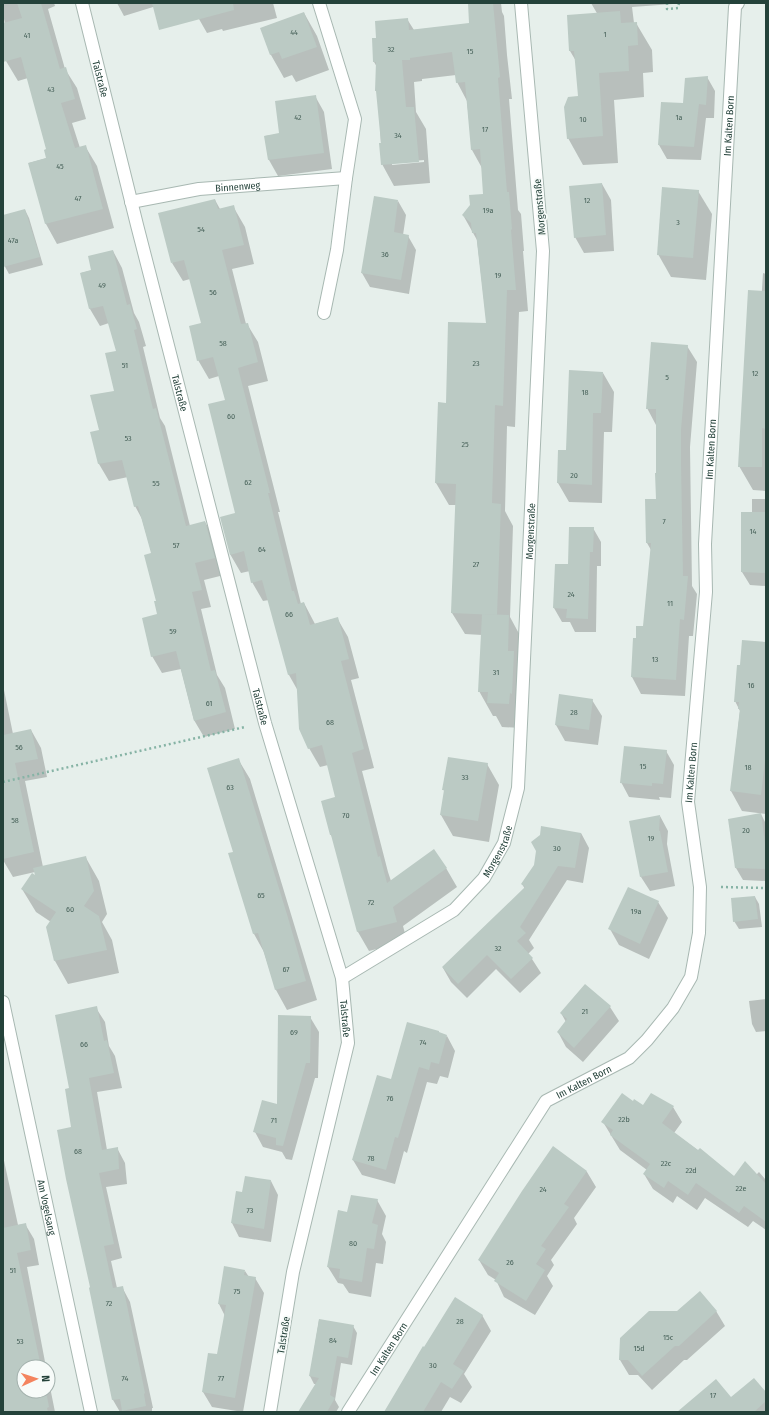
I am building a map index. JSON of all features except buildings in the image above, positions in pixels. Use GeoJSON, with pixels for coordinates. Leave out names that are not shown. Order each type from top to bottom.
{"type":"FeatureCollection","features":[{"type":"Feature","properties":{"kind":"street","name":"Talstraße"},"geometry":{"type":"LineString","coordinates":[[82,3],[131,202],[265,723],[342,978],[348,1043],[293,1272],[270,1412]]}},
{"type":"Feature","properties":{"kind":"street"},"geometry":{"type":"LineString","coordinates":[[319,3],[355,118],[337,250],[324,313]]}},
{"type":"Feature","properties":{"kind":"street","name":"Morgenstraße"},"geometry":{"type":"LineString","coordinates":[[342,978],[454,910],[484,878],[504,843],[518,788],[543,251],[522,3]]}},
{"type":"Feature","properties":{"kind":"street","name":"Im Kalten Born"},"geometry":{"type":"LineString","coordinates":[[348,1412],[546,1101],[629,1058],[647,1040],[673,1008],[691,976],[699,934],[700,887],[688,802],[706,592],[705,536],[735,7],[738,3]]}},
{"type":"Feature","properties":{"kind":"street","name":"Binnenweg"},"geometry":{"type":"LineString","coordinates":[[131,202],[199,189],[346,178]]}},
{"type":"Feature","properties":{"kind":"street","name":"Am Vogelsang"},"geometry":{"type":"LineString","coordinates":[[3,1002],[91,1412]]}},
{"type":"Feature","properties":{"kind":"path"},"geometry":{"type":"LineString","coordinates":[[667,3],[667,9],[678,8],[679,3]]}},
{"type":"Feature","properties":{"kind":"path"},"geometry":{"type":"LineString","coordinates":[[3,782],[265,723]]}},
{"type":"Feature","properties":{"kind":"path"},"geometry":{"type":"LineString","coordinates":[[700,887],[766,888]]}}]}
